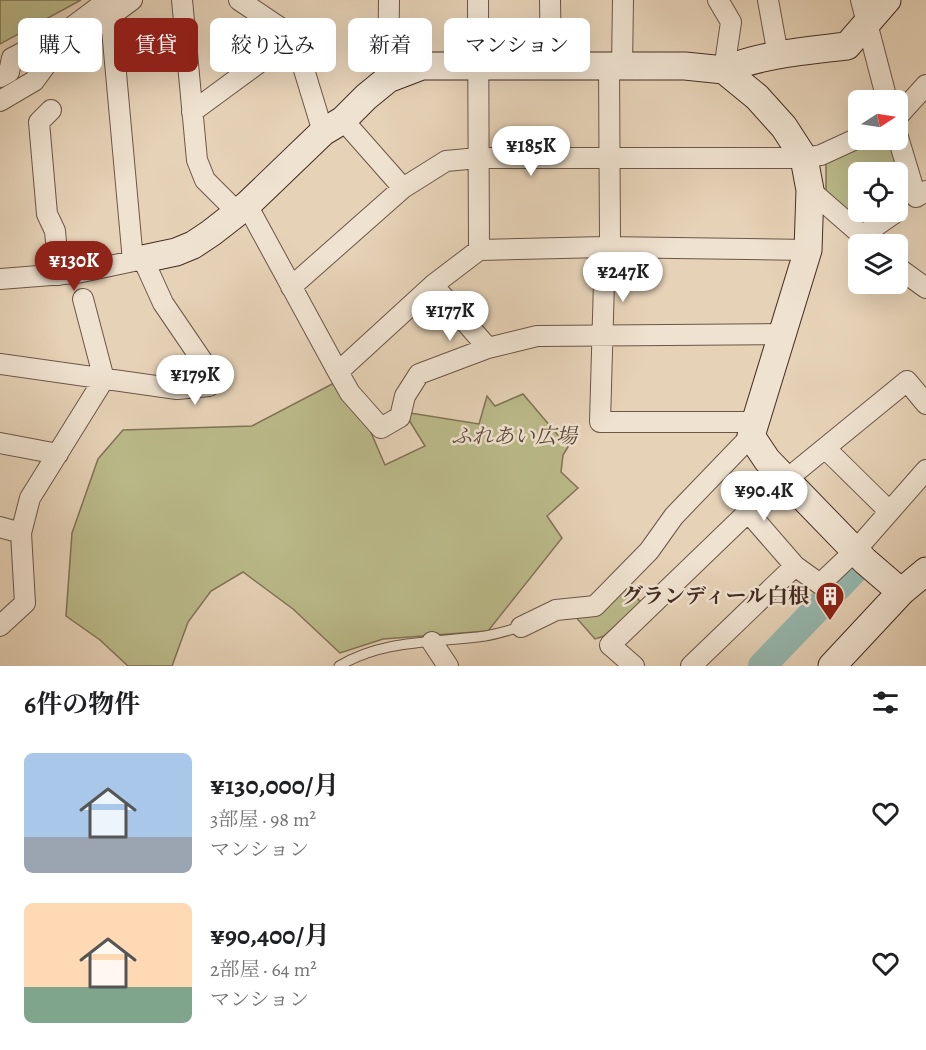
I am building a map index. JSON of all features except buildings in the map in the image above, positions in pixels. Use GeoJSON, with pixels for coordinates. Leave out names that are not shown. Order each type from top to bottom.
{"type":"FeatureCollection","features":[{"type":"Feature","properties":{"kind":"street"},"geometry":{"type":"LineString","coordinates":[[0,364],[177,389],[209,386],[214,378],[163,303],[138,260],[110,9],[132,0]]}},
{"type":"Feature","properties":{"kind":"street"},"geometry":{"type":"LineString","coordinates":[[182,0],[197,160],[205,180],[242,209],[291,287],[350,393],[381,428],[400,417],[405,396],[419,374],[488,348],[537,336],[783,334]]}},
{"type":"Feature","properties":{"kind":"street"},"geometry":{"type":"LineString","coordinates":[[239,0],[266,18]]}},
{"type":"Feature","properties":{"kind":"street"},"geometry":{"type":"LineString","coordinates":[[388,79],[389,0]]}},
{"type":"Feature","properties":{"kind":"street"},"geometry":{"type":"LineString","coordinates":[[478,0],[478,18]]}},
{"type":"Feature","properties":{"kind":"street"},"geometry":{"type":"LineString","coordinates":[[550,0],[550,18]]}},
{"type":"Feature","properties":{"kind":"street"},"geometry":{"type":"LineString","coordinates":[[622,0],[609,158],[610,240],[605,247],[600,422],[754,429]]}},
{"type":"Feature","properties":{"kind":"street"},"geometry":{"type":"LineString","coordinates":[[718,0],[731,22],[724,70]]}},
{"type":"Feature","properties":{"kind":"street"},"geometry":{"type":"LineString","coordinates":[[768,0],[778,55]]}},
{"type":"Feature","properties":{"kind":"street"},"geometry":{"type":"LineString","coordinates":[[590,66],[685,66],[724,70],[744,61],[847,46],[863,12],[887,0]]}},
{"type":"Feature","properties":{"kind":"street"},"geometry":{"type":"LineString","coordinates":[[863,12],[884,90]]}},
{"type":"Feature","properties":{"kind":"street"},"geometry":{"type":"LineString","coordinates":[[0,77],[9,72],[12,58],[18,55]]}},
{"type":"Feature","properties":{"kind":"street"},"geometry":{"type":"LineString","coordinates":[[0,279],[75,282],[138,260],[176,252],[193,245],[242,209],[388,79],[422,66],[444,66]]}},
{"type":"Feature","properties":{"kind":"street"},"geometry":{"type":"LineString","coordinates":[[521,627],[556,610],[595,606],[649,551],[674,516],[754,429],[808,250],[810,190],[804,158],[784,127],[757,97],[724,70]]}},
{"type":"Feature","properties":{"kind":"street"},"geometry":{"type":"LineString","coordinates":[[0,101],[34,81],[41,72]]}},
{"type":"Feature","properties":{"kind":"street"},"geometry":{"type":"LineString","coordinates":[[192,112],[246,72]]}},
{"type":"Feature","properties":{"kind":"street"},"geometry":{"type":"LineString","coordinates":[[309,72],[333,126],[404,188]]}},
{"type":"Feature","properties":{"kind":"street"},"geometry":{"type":"LineString","coordinates":[[477,72],[479,250]]}},
{"type":"Feature","properties":{"kind":"street"},"geometry":{"type":"LineString","coordinates":[[908,105],[926,86]]}},
{"type":"Feature","properties":{"kind":"street"},"geometry":{"type":"LineString","coordinates":[[5,615],[25,603],[21,533],[30,498],[104,379],[75,282],[47,214],[39,122],[51,110]]}},
{"type":"Feature","properties":{"kind":"street"},"geometry":{"type":"LineString","coordinates":[[291,287],[404,188],[446,161],[478,158],[804,158],[821,155],[848,143]]}},
{"type":"Feature","properties":{"kind":"street"},"geometry":{"type":"LineString","coordinates":[[904,150],[923,198],[908,205]]}},
{"type":"Feature","properties":{"kind":"street"},"geometry":{"type":"LineString","coordinates":[[810,190],[861,234]]}},
{"type":"Feature","properties":{"kind":"street"},"geometry":{"type":"LineString","coordinates":[[874,234],[885,222]]}},
{"type":"Feature","properties":{"kind":"street"},"geometry":{"type":"LineString","coordinates":[[338,372],[433,285],[479,250],[605,247],[808,250]]}},
{"type":"Feature","properties":{"kind":"street"},"geometry":{"type":"LineString","coordinates":[[908,275],[926,288]]}},
{"type":"Feature","properties":{"kind":"street"},"geometry":{"type":"LineString","coordinates":[[433,285],[488,348]]}},
{"type":"Feature","properties":{"kind":"street"},"geometry":{"type":"LineString","coordinates":[[634,666],[610,645],[748,512],[769,482],[787,479],[908,381],[926,404]]}},
{"type":"Feature","properties":{"kind":"street"},"geometry":{"type":"LineString","coordinates":[[754,429],[767,460],[855,551],[901,592]]}},
{"type":"Feature","properties":{"kind":"street"},"geometry":{"type":"LineString","coordinates":[[0,443],[58,454]]}},
{"type":"Feature","properties":{"kind":"street"},"geometry":{"type":"LineString","coordinates":[[825,448],[889,511]]}},
{"type":"Feature","properties":{"kind":"street"},"geometry":{"type":"LineString","coordinates":[[748,512],[795,567],[820,584],[855,551],[926,470]]}},
{"type":"Feature","properties":{"kind":"street"},"geometry":{"type":"LineString","coordinates":[[0,527],[21,533]]}},
{"type":"Feature","properties":{"kind":"street"},"geometry":{"type":"LineString","coordinates":[[691,666],[795,567]]}},
{"type":"Feature","properties":{"kind":"street"},"geometry":{"type":"LineString","coordinates":[[832,666],[901,592],[926,571]]}},
{"type":"Feature","properties":{"kind":"street"},"geometry":{"type":"LineString","coordinates":[[432,642],[447,666]]}},
{"type":"Feature","properties":{"kind":"lane"},"geometry":{"type":"LineString","coordinates":[[339,666],[351,658],[378,648],[487,636],[521,627]]}},
{"type":"Feature","properties":{"kind":"green space"},"geometry":{"type":"Polygon","coordinates":[[[0,0],[81,0],[48,18],[18,18],[18,34],[0,44],[0,0]]]}},
{"type":"Feature","properties":{"kind":"green space"},"geometry":{"type":"Polygon","coordinates":[[[854,150],[896,150],[900,162],[848,162],[848,212],[826,193],[826,162],[854,150]]]}},
{"type":"Feature","properties":{"kind":"green space","name":"ふれあい広場"},"geometry":{"type":"Polygon","coordinates":[[[336,382],[366,421],[385,465],[425,446],[404,412],[479,424],[487,396],[495,406],[523,394],[568,447],[563,455],[561,472],[578,488],[547,516],[562,538],[488,631],[383,639],[340,653],[293,609],[243,572],[211,591],[188,622],[172,666],[128,666],[100,640],[66,616],[72,533],[98,459],[123,430],[252,426],[336,382]]]}},
{"type":"Feature","properties":{"kind":"green space"},"geometry":{"type":"Polygon","coordinates":[[[625,581],[641,603],[604,636],[595,639],[573,614],[625,581]]]}},
{"type":"Feature","properties":{"kind":"waterway"},"geometry":{"type":"LineString","coordinates":[[762,666],[857,567]]}},
{"type":"Feature","properties":{"kind":"place","name":"グランディール白根"},"geometry":{"type":"Point","coordinates":[830,622]}}]}
